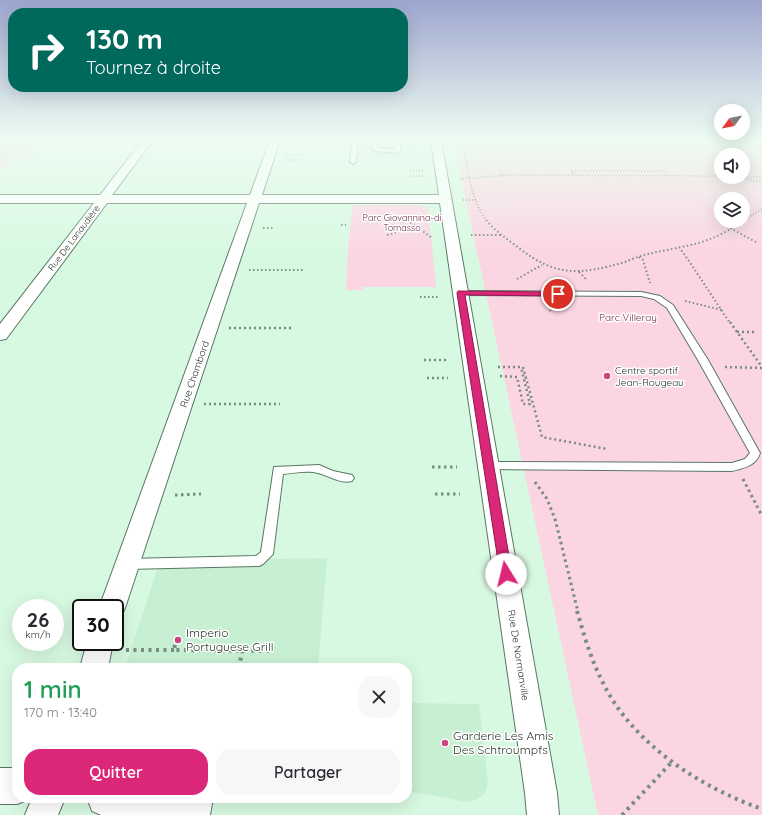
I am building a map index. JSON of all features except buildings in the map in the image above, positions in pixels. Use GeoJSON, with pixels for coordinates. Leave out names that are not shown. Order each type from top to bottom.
{"type":"FeatureCollection","features":[{"type":"Feature","properties":{"kind":"main road"},"geometry":{"type":"LineString","coordinates":[[0,786],[12,786]]}},
{"type":"Feature","properties":{"kind":"main road"},"geometry":{"type":"LineString","coordinates":[[130,803],[191,815]]}},
{"type":"Feature","properties":{"kind":"street","name":"Rue De Lanaudière"},"geometry":{"type":"LineString","coordinates":[[0,335],[119,178]]}},
{"type":"Feature","properties":{"kind":"street","name":"Rue Chambord"},"geometry":{"type":"LineString","coordinates":[[115,599],[262,178]]}},
{"type":"Feature","properties":{"kind":"street","name":"Rue De Normanville"},"geometry":{"type":"LineString","coordinates":[[448,178],[454,199],[461,293],[544,815]]}},
{"type":"Feature","properties":{"kind":"street"},"geometry":{"type":"LineString","coordinates":[[0,199],[454,199]]}},
{"type":"Feature","properties":{"kind":"street"},"geometry":{"type":"LineString","coordinates":[[95,663],[98,651]]}},
{"type":"Feature","properties":{"kind":"street"},"geometry":{"type":"LineString","coordinates":[[41,815],[47,803]]}},
{"type":"Feature","properties":{"kind":"lane"},"geometry":{"type":"LineString","coordinates":[[461,293],[641,294],[663,300],[670,307],[699,353],[752,445],[755,453],[755,456],[749,462],[732,467],[489,472]]}},
{"type":"Feature","properties":{"kind":"lane"},"geometry":{"type":"LineString","coordinates":[[127,564],[259,561],[267,554],[278,470],[318,469],[330,474],[348,478]]}},
{"type":"Feature","properties":{"kind":"lane"},"geometry":{"type":"LineString","coordinates":[[201,815],[203,803]]}},
{"type":"Feature","properties":{"kind":"path"},"geometry":{"type":"LineString","coordinates":[[459,178],[481,178]]}},
{"type":"Feature","properties":{"kind":"path"},"geometry":{"type":"LineString","coordinates":[[471,179],[476,200],[483,216],[489,224],[543,265],[560,270],[571,272],[630,261],[639,256],[708,240],[730,228],[756,242]]}},
{"type":"Feature","properties":{"kind":"path"},"geometry":{"type":"LineString","coordinates":[[750,179],[762,182]]}},
{"type":"Feature","properties":{"kind":"path"},"geometry":{"type":"LineString","coordinates":[[454,199],[476,200]]}},
{"type":"Feature","properties":{"kind":"path"},"geometry":{"type":"LineString","coordinates":[[750,217],[762,209]]}},
{"type":"Feature","properties":{"kind":"path"},"geometry":{"type":"LineString","coordinates":[[399,215],[432,238]]}},
{"type":"Feature","properties":{"kind":"path"},"geometry":{"type":"LineString","coordinates":[[341,225],[346,225]]}},
{"type":"Feature","properties":{"kind":"path"},"geometry":{"type":"LineString","coordinates":[[257,228],[274,228]]}},
{"type":"Feature","properties":{"kind":"path"},"geometry":{"type":"LineString","coordinates":[[387,235],[404,230],[423,232]]}},
{"type":"Feature","properties":{"kind":"path"},"geometry":{"type":"LineString","coordinates":[[471,235],[503,235]]}},
{"type":"Feature","properties":{"kind":"path"},"geometry":{"type":"LineString","coordinates":[[679,247],[762,368]]}},
{"type":"Feature","properties":{"kind":"path"},"geometry":{"type":"LineString","coordinates":[[639,256],[643,260],[651,286]]}},
{"type":"Feature","properties":{"kind":"path"},"geometry":{"type":"LineString","coordinates":[[512,281],[543,265]]}},
{"type":"Feature","properties":{"kind":"path"},"geometry":{"type":"LineString","coordinates":[[244,270],[304,270]]}},
{"type":"Feature","properties":{"kind":"path"},"geometry":{"type":"LineString","coordinates":[[420,297],[439,297]]}},
{"type":"Feature","properties":{"kind":"path"},"geometry":{"type":"LineString","coordinates":[[549,307],[551,313]]}},
{"type":"Feature","properties":{"kind":"path"},"geometry":{"type":"LineString","coordinates":[[226,328],[294,328]]}},
{"type":"Feature","properties":{"kind":"path"},"geometry":{"type":"LineString","coordinates":[[737,332],[754,332]]}},
{"type":"Feature","properties":{"kind":"path"},"geometry":{"type":"LineString","coordinates":[[424,360],[446,360]]}},
{"type":"Feature","properties":{"kind":"path"},"geometry":{"type":"LineString","coordinates":[[498,367],[521,367]]}},
{"type":"Feature","properties":{"kind":"path"},"geometry":{"type":"LineString","coordinates":[[500,376],[517,377],[523,404],[530,404],[521,367]]}},
{"type":"Feature","properties":{"kind":"path"},"geometry":{"type":"LineString","coordinates":[[521,367],[523,367],[542,437],[612,450]]}},
{"type":"Feature","properties":{"kind":"path"},"geometry":{"type":"LineString","coordinates":[[722,367],[762,368]]}},
{"type":"Feature","properties":{"kind":"path"},"geometry":{"type":"LineString","coordinates":[[427,378],[448,378]]}},
{"type":"Feature","properties":{"kind":"path"},"geometry":{"type":"LineString","coordinates":[[203,404],[280,404]]}},
{"type":"Feature","properties":{"kind":"path"},"geometry":{"type":"LineString","coordinates":[[741,465],[742,478],[762,516]]}},
{"type":"Feature","properties":{"kind":"path"},"geometry":{"type":"LineString","coordinates":[[432,467],[457,467]]}},
{"type":"Feature","properties":{"kind":"path"},"geometry":{"type":"LineString","coordinates":[[489,472],[525,478],[535,482],[544,492],[553,514],[588,647],[597,672],[612,700],[646,738],[672,762],[726,795],[762,809]]}},
{"type":"Feature","properties":{"kind":"path"},"geometry":{"type":"LineString","coordinates":[[174,495],[201,494]]}},
{"type":"Feature","properties":{"kind":"path"},"geometry":{"type":"LineString","coordinates":[[435,494],[460,494]]}},
{"type":"Feature","properties":{"kind":"path"},"geometry":{"type":"LineString","coordinates":[[174,650],[176,645]]}},
{"type":"Feature","properties":{"kind":"path"},"geometry":{"type":"LineString","coordinates":[[200,645],[200,650]]}},
{"type":"Feature","properties":{"kind":"path"},"geometry":{"type":"LineString","coordinates":[[126,650],[200,650],[221,648],[242,651],[268,650],[269,646]]}},
{"type":"Feature","properties":{"kind":"path"},"geometry":{"type":"LineString","coordinates":[[240,663],[242,651]]}},
{"type":"Feature","properties":{"kind":"path"},"geometry":{"type":"LineString","coordinates":[[622,815],[672,762]]}},
{"type":"Feature","properties":{"kind":"shaded area"},"geometry":{"type":"Polygon","coordinates":[[[327,558],[318,663],[127,663],[160,561],[327,558]]]}},
{"type":"Feature","properties":{"kind":"shaded area","name":"Garderie Les Amis Des Schtroumpfs"},"geometry":{"type":"Polygon","coordinates":[[[412,703],[479,704],[488,782],[485,793],[476,800],[467,802],[412,792],[412,703]]]}},
{"type":"Feature","properties":{"kind":"green space","name":"Parc Villeray"},"geometry":{"type":"Polygon","coordinates":[[[461,178],[714,178],[714,184],[750,184],[750,178],[762,178],[762,815],[598,815],[461,178]]]}},
{"type":"Feature","properties":{"kind":"green space","name":"Parc Giovannina-di Tomasso"},"geometry":{"type":"Polygon","coordinates":[[[353,205],[421,205],[428,208],[436,287],[363,287],[363,290],[346,290],[348,248],[353,205]]]}},
{"type":"Feature","properties":{"kind":"place","name":"Centre sportif Jean-Rougeau"},"geometry":{"type":"Point","coordinates":[607,376]}},
{"type":"Feature","properties":{"kind":"place","name":"Imperio Portuguese Grill"},"geometry":{"type":"Point","coordinates":[178,640]}},
{"type":"Feature","properties":{"kind":"place","name":"Garderie Les Amis Des Schtroumpfs"},"geometry":{"type":"Point","coordinates":[445,743]}},
{"type":"Feature","properties":{"kind":"route"},"geometry":{"type":"LineString","coordinates":[[506,574],[461,293],[558,294]]}}]}
